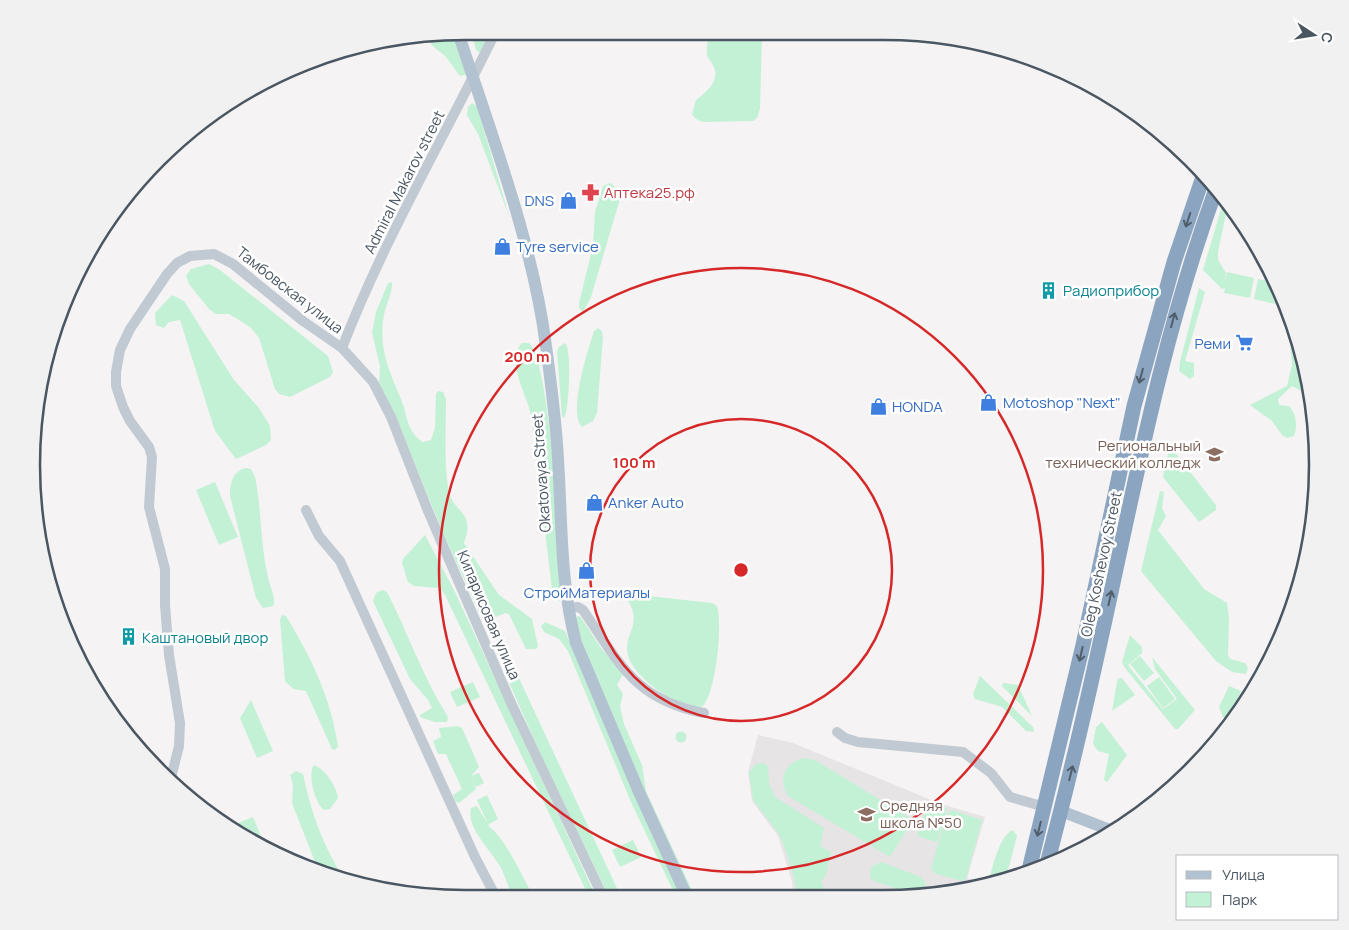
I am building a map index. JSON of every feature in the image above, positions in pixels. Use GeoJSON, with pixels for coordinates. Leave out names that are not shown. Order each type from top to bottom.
{"type":"FeatureCollection","features":[{"type":"Feature","properties":{"kind":"highway","name":"Oleg Koshevoy Street"},"geometry":{"type":"LineString","coordinates":[[1031,864],[1084,645],[1141,376],[1174,262],[1201,182]]}},
{"type":"Feature","properties":{"kind":"highway","name":"Oleg Koshevoy Street"},"geometry":{"type":"LineString","coordinates":[[1049,857],[1080,735],[1163,358],[1186,276],[1213,197]]}},
{"type":"Feature","properties":{"kind":"main road","name":"Okatovaya Street"},"geometry":{"type":"LineString","coordinates":[[461,40],[520,229],[540,311],[558,458],[568,608],[576,643],[636,786],[684,890]]}},
{"type":"Feature","properties":{"kind":"main road"},"geometry":{"type":"LineString","coordinates":[[1061,811],[1104,828]]}},
{"type":"Feature","properties":{"kind":"main road"},"geometry":{"type":"LineString","coordinates":[[1054,838],[1055,854]]}},
{"type":"Feature","properties":{"kind":"street","name":"Admiral Makarov street"},"geometry":{"type":"LineString","coordinates":[[342,348],[367,289],[492,40]]}},
{"type":"Feature","properties":{"kind":"street","name":"Тамбовская улица"},"geometry":{"type":"LineString","coordinates":[[172,773],[179,746],[180,722],[169,655],[165,605],[165,568],[150,512],[152,457],[149,447],[130,421],[115,380],[120,350],[130,329],[176,263],[190,256],[204,254],[225,258],[303,321],[342,348]]}},
{"type":"Feature","properties":{"kind":"street","name":"Кипарисовая улица"},"geometry":{"type":"LineString","coordinates":[[342,348],[373,382],[511,703],[600,890]]}},
{"type":"Feature","properties":{"kind":"street"},"geometry":{"type":"LineString","coordinates":[[306,510],[319,536],[340,561],[475,857],[492,890]]}},
{"type":"Feature","properties":{"kind":"street"},"geometry":{"type":"LineString","coordinates":[[568,608],[578,607],[583,610],[604,644],[627,673],[652,696],[684,710],[704,713]]}},
{"type":"Feature","properties":{"kind":"street"},"geometry":{"type":"LineString","coordinates":[[837,732],[846,738],[858,742],[963,752],[991,774],[1010,797],[1045,807]]}},
{"type":"Feature","properties":{"kind":"shaded area","name":"Средняя школа №50"},"geometry":{"type":"Polygon","coordinates":[[[758,735],[793,743],[941,804],[985,817],[967,878],[975,880],[912,889],[793,890],[778,836],[752,801],[748,772],[758,735]]]}},
{"type":"Feature","properties":{"kind":"green space"},"geometry":{"type":"Polygon","coordinates":[[[456,40],[467,74],[460,76],[446,57],[429,42],[456,40]]]}},
{"type":"Feature","properties":{"kind":"green space"},"geometry":{"type":"Polygon","coordinates":[[[473,40],[486,40],[480,53],[476,50],[473,40]]]}},
{"type":"Feature","properties":{"kind":"green space"},"geometry":{"type":"Polygon","coordinates":[[[708,40],[762,40],[760,109],[757,118],[753,121],[703,122],[696,119],[692,114],[696,100],[714,81],[715,70],[707,55],[708,40]]]}},
{"type":"Feature","properties":{"kind":"green space"},"geometry":{"type":"Polygon","coordinates":[[[472,103],[477,106],[509,216],[478,134],[467,115],[468,107],[472,103]]]}},
{"type":"Feature","properties":{"kind":"green space"},"geometry":{"type":"Polygon","coordinates":[[[610,183],[622,192],[591,297],[583,312],[579,308],[579,303],[593,246],[595,212],[603,186],[610,183]]]}},
{"type":"Feature","properties":{"kind":"green space"},"geometry":{"type":"Polygon","coordinates":[[[1222,207],[1226,213],[1218,260],[1226,273],[1225,284],[1227,272],[1254,278],[1250,298],[1224,293],[1225,288],[1222,289],[1203,270],[1222,207]]]}},
{"type":"Feature","properties":{"kind":"green space"},"geometry":{"type":"Polygon","coordinates":[[[209,264],[220,270],[328,356],[333,372],[330,377],[290,397],[279,394],[275,389],[259,338],[251,328],[229,314],[216,314],[209,309],[189,284],[186,276],[191,269],[209,264]]]}},
{"type":"Feature","properties":{"kind":"green space"},"geometry":{"type":"Polygon","coordinates":[[[1258,279],[1267,281],[1278,305],[1254,299],[1258,279]]]}},
{"type":"Feature","properties":{"kind":"green space"},"geometry":{"type":"Polygon","coordinates":[[[392,282],[385,311],[382,338],[389,369],[408,423],[417,438],[423,442],[431,440],[435,428],[436,394],[438,391],[443,392],[446,399],[448,488],[450,496],[462,512],[467,524],[464,543],[499,595],[532,619],[538,646],[536,649],[526,649],[509,614],[505,613],[489,620],[481,616],[443,533],[396,418],[379,385],[380,366],[372,333],[376,312],[388,283],[392,282]]]}},
{"type":"Feature","properties":{"kind":"green space"},"geometry":{"type":"Polygon","coordinates":[[[1199,288],[1205,292],[1185,361],[1194,363],[1194,376],[1190,379],[1179,371],[1199,288]]]}},
{"type":"Feature","properties":{"kind":"green space"},"geometry":{"type":"Polygon","coordinates":[[[172,295],[184,301],[234,380],[259,408],[270,426],[271,440],[266,445],[236,459],[215,431],[180,320],[169,322],[164,328],[156,325],[155,313],[172,295]]]}},
{"type":"Feature","properties":{"kind":"green space"},"geometry":{"type":"Polygon","coordinates":[[[598,328],[602,331],[603,337],[597,413],[593,421],[582,427],[578,419],[577,408],[580,380],[594,331],[598,328]]]}},
{"type":"Feature","properties":{"kind":"green space"},"geometry":{"type":"Polygon","coordinates":[[[1290,340],[1302,392],[1292,386],[1278,399],[1279,405],[1289,406],[1296,420],[1294,436],[1287,438],[1282,435],[1272,421],[1250,405],[1287,386],[1292,365],[1290,340]]]}},
{"type":"Feature","properties":{"kind":"green space"},"geometry":{"type":"Polygon","coordinates":[[[522,343],[529,343],[537,359],[549,423],[558,545],[561,599],[559,601],[553,598],[531,415],[516,368],[517,350],[522,343]]]}},
{"type":"Feature","properties":{"kind":"green space"},"geometry":{"type":"Polygon","coordinates":[[[565,343],[568,356],[569,380],[564,418],[562,416],[557,352],[559,347],[565,343]]]}},
{"type":"Feature","properties":{"kind":"green space"},"geometry":{"type":"Polygon","coordinates":[[[1169,449],[1173,450],[1216,505],[1216,510],[1199,522],[1163,477],[1169,449]]]}},
{"type":"Feature","properties":{"kind":"green space"},"geometry":{"type":"Polygon","coordinates":[[[246,468],[251,469],[255,477],[265,565],[274,599],[273,606],[263,608],[256,598],[230,496],[231,483],[235,475],[246,468]]]}},
{"type":"Feature","properties":{"kind":"green space"},"geometry":{"type":"Polygon","coordinates":[[[215,482],[238,537],[219,545],[196,490],[215,482]]]}},
{"type":"Feature","properties":{"kind":"green space"},"geometry":{"type":"Polygon","coordinates":[[[1160,491],[1164,492],[1162,508],[1166,516],[1158,530],[1204,589],[1227,603],[1229,618],[1228,655],[1230,659],[1245,663],[1248,668],[1246,674],[1232,672],[1216,661],[1141,571],[1160,491]]]}},
{"type":"Feature","properties":{"kind":"green space"},"geometry":{"type":"Polygon","coordinates":[[[425,535],[455,592],[593,890],[586,890],[445,595],[440,588],[414,586],[408,582],[402,563],[403,559],[425,535]]]}},
{"type":"Feature","properties":{"kind":"green space"},"geometry":{"type":"Polygon","coordinates":[[[382,590],[387,592],[395,608],[423,671],[448,717],[447,722],[435,722],[420,717],[420,715],[432,708],[428,700],[410,679],[373,601],[376,593],[382,590]]]}},
{"type":"Feature","properties":{"kind":"green space"},"geometry":{"type":"Polygon","coordinates":[[[630,594],[712,603],[717,606],[719,642],[715,673],[708,698],[703,706],[694,707],[683,704],[659,691],[638,673],[631,664],[627,647],[634,616],[627,599],[630,594]]]}},
{"type":"Feature","properties":{"kind":"green space"},"geometry":{"type":"Polygon","coordinates":[[[282,615],[286,616],[319,678],[335,728],[338,746],[335,750],[332,749],[306,691],[293,689],[285,681],[280,620],[282,615]]]}},
{"type":"Feature","properties":{"kind":"green space"},"geometry":{"type":"Polygon","coordinates":[[[580,616],[601,648],[623,674],[617,685],[623,694],[620,706],[624,724],[642,765],[646,791],[692,890],[688,890],[609,711],[578,632],[576,617],[580,616]]]}},
{"type":"Feature","properties":{"kind":"green space"},"geometry":{"type":"Polygon","coordinates":[[[545,622],[565,631],[678,890],[673,890],[631,802],[568,651],[559,639],[544,632],[541,626],[545,622]]]}},
{"type":"Feature","properties":{"kind":"green space"},"geometry":{"type":"Polygon","coordinates":[[[1130,635],[1142,647],[1142,653],[1128,665],[1163,709],[1177,699],[1155,669],[1152,657],[1195,710],[1178,729],[1175,729],[1125,668],[1122,662],[1130,635]]]}},
{"type":"Feature","properties":{"kind":"green space"},"geometry":{"type":"Polygon","coordinates":[[[1140,656],[1154,673],[1144,681],[1130,664],[1140,656]]]}},
{"type":"Feature","properties":{"kind":"green space"},"geometry":{"type":"Polygon","coordinates":[[[510,666],[516,672],[618,890],[606,890],[543,760],[508,680],[506,671],[510,666]]]}},
{"type":"Feature","properties":{"kind":"green space"},"geometry":{"type":"Polygon","coordinates":[[[980,676],[1033,727],[1034,732],[1026,731],[1002,707],[975,699],[973,694],[980,676]]]}},
{"type":"Feature","properties":{"kind":"green space"},"geometry":{"type":"Polygon","coordinates":[[[1159,677],[1175,699],[1163,708],[1147,686],[1159,677]]]}},
{"type":"Feature","properties":{"kind":"green space"},"geometry":{"type":"Polygon","coordinates":[[[1122,678],[1135,695],[1112,711],[1117,682],[1118,679],[1122,678]]]}},
{"type":"Feature","properties":{"kind":"green space"},"geometry":{"type":"Polygon","coordinates":[[[473,682],[480,697],[457,707],[450,692],[473,682]]]}},
{"type":"Feature","properties":{"kind":"green space"},"geometry":{"type":"Polygon","coordinates":[[[1003,683],[1018,685],[1032,716],[1002,686],[1003,683]]]}},
{"type":"Feature","properties":{"kind":"green space"},"geometry":{"type":"Polygon","coordinates":[[[1229,686],[1241,691],[1225,718],[1219,707],[1229,686]]]}},
{"type":"Feature","properties":{"kind":"green space"},"geometry":{"type":"Polygon","coordinates":[[[251,700],[273,751],[257,758],[240,718],[251,700]]]}},
{"type":"Feature","properties":{"kind":"green space"},"geometry":{"type":"Polygon","coordinates":[[[1102,722],[1127,755],[1107,782],[1104,780],[1109,754],[1098,751],[1093,744],[1096,727],[1102,722]]]}},
{"type":"Feature","properties":{"kind":"green space"},"geometry":{"type":"Polygon","coordinates":[[[458,726],[462,728],[479,767],[471,776],[479,773],[484,783],[476,787],[472,777],[476,789],[459,803],[455,801],[453,795],[462,789],[446,754],[438,754],[433,741],[441,737],[439,728],[458,726]]]}},
{"type":"Feature","properties":{"kind":"green space"},"geometry":{"type":"Polygon","coordinates":[[[681,731],[687,737],[681,743],[675,737],[681,731]]]}},
{"type":"Feature","properties":{"kind":"green space"},"geometry":{"type":"Polygon","coordinates":[[[804,758],[815,760],[913,820],[890,857],[788,796],[783,784],[785,772],[797,760],[804,758]]]}},
{"type":"Feature","properties":{"kind":"green space"},"geometry":{"type":"Polygon","coordinates":[[[764,763],[768,766],[769,784],[775,797],[824,828],[820,846],[831,852],[826,875],[821,881],[824,890],[796,890],[786,851],[779,834],[753,800],[749,772],[756,764],[764,763]]]}},
{"type":"Feature","properties":{"kind":"green space"},"geometry":{"type":"Polygon","coordinates":[[[314,765],[326,774],[337,793],[338,798],[330,809],[324,810],[315,795],[311,775],[314,765]]]}},
{"type":"Feature","properties":{"kind":"green space"},"geometry":{"type":"Polygon","coordinates":[[[296,771],[303,774],[319,829],[340,871],[315,863],[292,803],[293,785],[290,775],[296,771]]]}},
{"type":"Feature","properties":{"kind":"green space"},"geometry":{"type":"Polygon","coordinates":[[[487,795],[498,819],[488,825],[512,856],[530,890],[510,890],[500,866],[472,823],[470,816],[471,808],[477,806],[488,824],[477,800],[487,795]]]}},
{"type":"Feature","properties":{"kind":"green space"},"geometry":{"type":"Polygon","coordinates":[[[928,802],[947,808],[937,842],[917,836],[928,802]]]}},
{"type":"Feature","properties":{"kind":"green space"},"geometry":{"type":"Polygon","coordinates":[[[952,810],[982,820],[966,879],[962,881],[936,874],[931,869],[946,815],[952,810]]]}},
{"type":"Feature","properties":{"kind":"green space"},"geometry":{"type":"Polygon","coordinates":[[[253,817],[262,838],[252,833],[237,823],[253,817]]]}},
{"type":"Feature","properties":{"kind":"green space"},"geometry":{"type":"Polygon","coordinates":[[[1013,830],[1017,836],[1008,871],[990,877],[1000,846],[1008,833],[1013,830]]]}},
{"type":"Feature","properties":{"kind":"green space"},"geometry":{"type":"Polygon","coordinates":[[[633,840],[641,857],[620,867],[612,850],[633,840]]]}},
{"type":"Feature","properties":{"kind":"green space"},"geometry":{"type":"Polygon","coordinates":[[[881,862],[921,877],[925,882],[925,888],[896,890],[870,878],[871,867],[881,862]]]}},
{"type":"Feature","properties":{"kind":"place","name":"Аптека25.рф"},"geometry":{"type":"Point","coordinates":[590,192]}},
{"type":"Feature","properties":{"kind":"place","name":"DNS"},"geometry":{"type":"Point","coordinates":[568,200]}},
{"type":"Feature","properties":{"kind":"place","name":"Tyre service"},"geometry":{"type":"Point","coordinates":[502,246]}},
{"type":"Feature","properties":{"kind":"place","name":"Радиоприбор"},"geometry":{"type":"Point","coordinates":[1049,290]}},
{"type":"Feature","properties":{"kind":"place","name":"Реми"},"geometry":{"type":"Point","coordinates":[1245,343]}},
{"type":"Feature","properties":{"kind":"place","name":"Motoshop \"Next\""},"geometry":{"type":"Point","coordinates":[989,402]}},
{"type":"Feature","properties":{"kind":"place","name":"HONDA"},"geometry":{"type":"Point","coordinates":[878,406]}},
{"type":"Feature","properties":{"kind":"place","name":"Региональный технический колледж"},"geometry":{"type":"Point","coordinates":[1215,454]}},
{"type":"Feature","properties":{"kind":"place","name":"Anker Auto"},"geometry":{"type":"Point","coordinates":[594,502]}},
{"type":"Feature","properties":{"kind":"place","name":"СтройМатериалы"},"geometry":{"type":"Point","coordinates":[587,571]}},
{"type":"Feature","properties":{"kind":"place","name":"Каштановый двор"},"geometry":{"type":"Point","coordinates":[128,637]}},
{"type":"Feature","properties":{"kind":"place","name":"Средняя школа №50"},"geometry":{"type":"Point","coordinates":[866,814]}}]}
